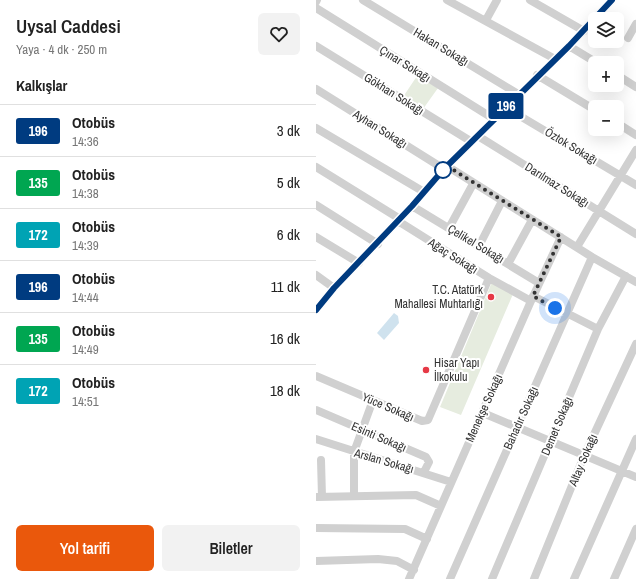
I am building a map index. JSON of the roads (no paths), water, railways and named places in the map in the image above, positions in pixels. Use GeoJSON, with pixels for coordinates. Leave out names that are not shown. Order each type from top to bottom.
{"type":"FeatureCollection","features":[{"type":"Feature","properties":{"kind":"street","name":"Hakan Sokağı"},"geometry":{"type":"LineString","coordinates":[[363,0],[518,94]]}},
{"type":"Feature","properties":{"kind":"street"},"geometry":{"type":"LineString","coordinates":[[447,0],[486,20],[554,59]]}},
{"type":"Feature","properties":{"kind":"street"},"geometry":{"type":"LineString","coordinates":[[486,20],[497,0]]}},
{"type":"Feature","properties":{"kind":"street"},"geometry":{"type":"LineString","coordinates":[[530,0],[584,31]]}},
{"type":"Feature","properties":{"kind":"street"},"geometry":{"type":"LineString","coordinates":[[316,310],[334,288],[378,244],[445,167],[478,136],[537,75],[584,31],[610,1]]}},
{"type":"Feature","properties":{"kind":"street","name":"Çınar Sokağı"},"geometry":{"type":"LineString","coordinates":[[316,8],[494,119]]}},
{"type":"Feature","properties":{"kind":"street"},"geometry":{"type":"LineString","coordinates":[[628,38],[636,24]]}},
{"type":"Feature","properties":{"kind":"street","name":"Gökhan Sokağı"},"geometry":{"type":"LineString","coordinates":[[316,46],[472,142]]}},
{"type":"Feature","properties":{"kind":"street"},"geometry":{"type":"LineString","coordinates":[[569,46],[588,58]]}},
{"type":"Feature","properties":{"kind":"street"},"geometry":{"type":"LineString","coordinates":[[537,75],[588,106]]}},
{"type":"Feature","properties":{"kind":"street"},"geometry":{"type":"LineString","coordinates":[[624,79],[636,87]]}},
{"type":"Feature","properties":{"kind":"street","name":"Ayhan Sokağı"},"geometry":{"type":"LineString","coordinates":[[316,88],[577,246],[592,257],[636,282]]}},
{"type":"Feature","properties":{"kind":"street","name":"Öztok Sokağı"},"geometry":{"type":"LineString","coordinates":[[505,107],[636,185]]}},
{"type":"Feature","properties":{"kind":"street"},"geometry":{"type":"LineString","coordinates":[[624,127],[636,135]]}},
{"type":"Feature","properties":{"kind":"street"},"geometry":{"type":"LineString","coordinates":[[316,128],[424,192]]}},
{"type":"Feature","properties":{"kind":"street","name":"Darılmaz Sokağı"},"geometry":{"type":"LineString","coordinates":[[478,136],[636,234]]}},
{"type":"Feature","properties":{"kind":"street"},"geometry":{"type":"LineString","coordinates":[[577,246],[636,150]]}},
{"type":"Feature","properties":{"kind":"street","name":"Ağaç Sokağı"},"geometry":{"type":"LineString","coordinates":[[316,166],[489,278],[598,329]]}},
{"type":"Feature","properties":{"kind":"street"},"geometry":{"type":"LineString","coordinates":[[449,228],[473,184]]}},
{"type":"Feature","properties":{"kind":"street"},"geometry":{"type":"LineString","coordinates":[[479,246],[502,201]]}},
{"type":"Feature","properties":{"kind":"street"},"geometry":{"type":"LineString","coordinates":[[316,205],[378,244]]}},
{"type":"Feature","properties":{"kind":"street","name":"Çelikel Sokağı"},"geometry":{"type":"LineString","coordinates":[[412,206],[539,283]]}},
{"type":"Feature","properties":{"kind":"street"},"geometry":{"type":"LineString","coordinates":[[508,264],[532,220]]}},
{"type":"Feature","properties":{"kind":"street"},"geometry":{"type":"LineString","coordinates":[[316,237],[359,263]]}},
{"type":"Feature","properties":{"kind":"street","name":"Menekşe Sokağı"},"geometry":{"type":"LineString","coordinates":[[409,579],[440,506],[483,413],[532,298],[561,237]]}},
{"type":"Feature","properties":{"kind":"street","name":"Bahadır Sokağı"},"geometry":{"type":"LineString","coordinates":[[450,579],[592,257]]}},
{"type":"Feature","properties":{"kind":"street"},"geometry":{"type":"LineString","coordinates":[[316,275],[334,288]]}},
{"type":"Feature","properties":{"kind":"street","name":"Demet Sokağı"},"geometry":{"type":"LineString","coordinates":[[492,579],[598,329],[626,276]]}},
{"type":"Feature","properties":{"kind":"street","name":"Yüce Sokağı"},"geometry":{"type":"LineString","coordinates":[[316,376],[422,421],[428,420],[489,278]]}},
{"type":"Feature","properties":{"kind":"street","name":"Altay Sokağı"},"geometry":{"type":"LineString","coordinates":[[534,579],[584,456],[636,344]]}},
{"type":"Feature","properties":{"kind":"street"},"geometry":{"type":"LineString","coordinates":[[354,495],[354,452],[373,400]]}},
{"type":"Feature","properties":{"kind":"street","name":"Esinti Sokağı"},"geometry":{"type":"LineString","coordinates":[[316,410],[426,457],[428,462],[424,472]]}},
{"type":"Feature","properties":{"kind":"street"},"geometry":{"type":"LineString","coordinates":[[483,413],[636,477]]}},
{"type":"Feature","properties":{"kind":"street","name":"Arslan Sokağı"},"geometry":{"type":"LineString","coordinates":[[316,439],[452,482]]}},
{"type":"Feature","properties":{"kind":"street"},"geometry":{"type":"LineString","coordinates":[[574,579],[636,439]]}},
{"type":"Feature","properties":{"kind":"street"},"geometry":{"type":"LineString","coordinates":[[321,460],[319,497],[354,495],[416,495],[440,506]]}},
{"type":"Feature","properties":{"kind":"street"},"geometry":{"type":"LineString","coordinates":[[316,528],[404,528],[427,538]]}},
{"type":"Feature","properties":{"kind":"street"},"geometry":{"type":"LineString","coordinates":[[614,579],[636,529]]}},
{"type":"Feature","properties":{"kind":"street"},"geometry":{"type":"LineString","coordinates":[[316,561],[378,559],[397,561],[414,570]]}},
{"type":"Feature","properties":{"kind":"water"},"geometry":{"type":"Polygon","coordinates":[[[394,313],[398,316],[399,323],[384,340],[377,333],[394,313]]]}},
{"type":"Feature","properties":{"kind":"place","name":"T.C. Atatürk Mahallesi Muhtarlığı"},"geometry":{"type":"Point","coordinates":[491,297]}},
{"type":"Feature","properties":{"kind":"place","name":"Hisar Yapı İlkokulu"},"geometry":{"type":"Point","coordinates":[426,370]}}]}
